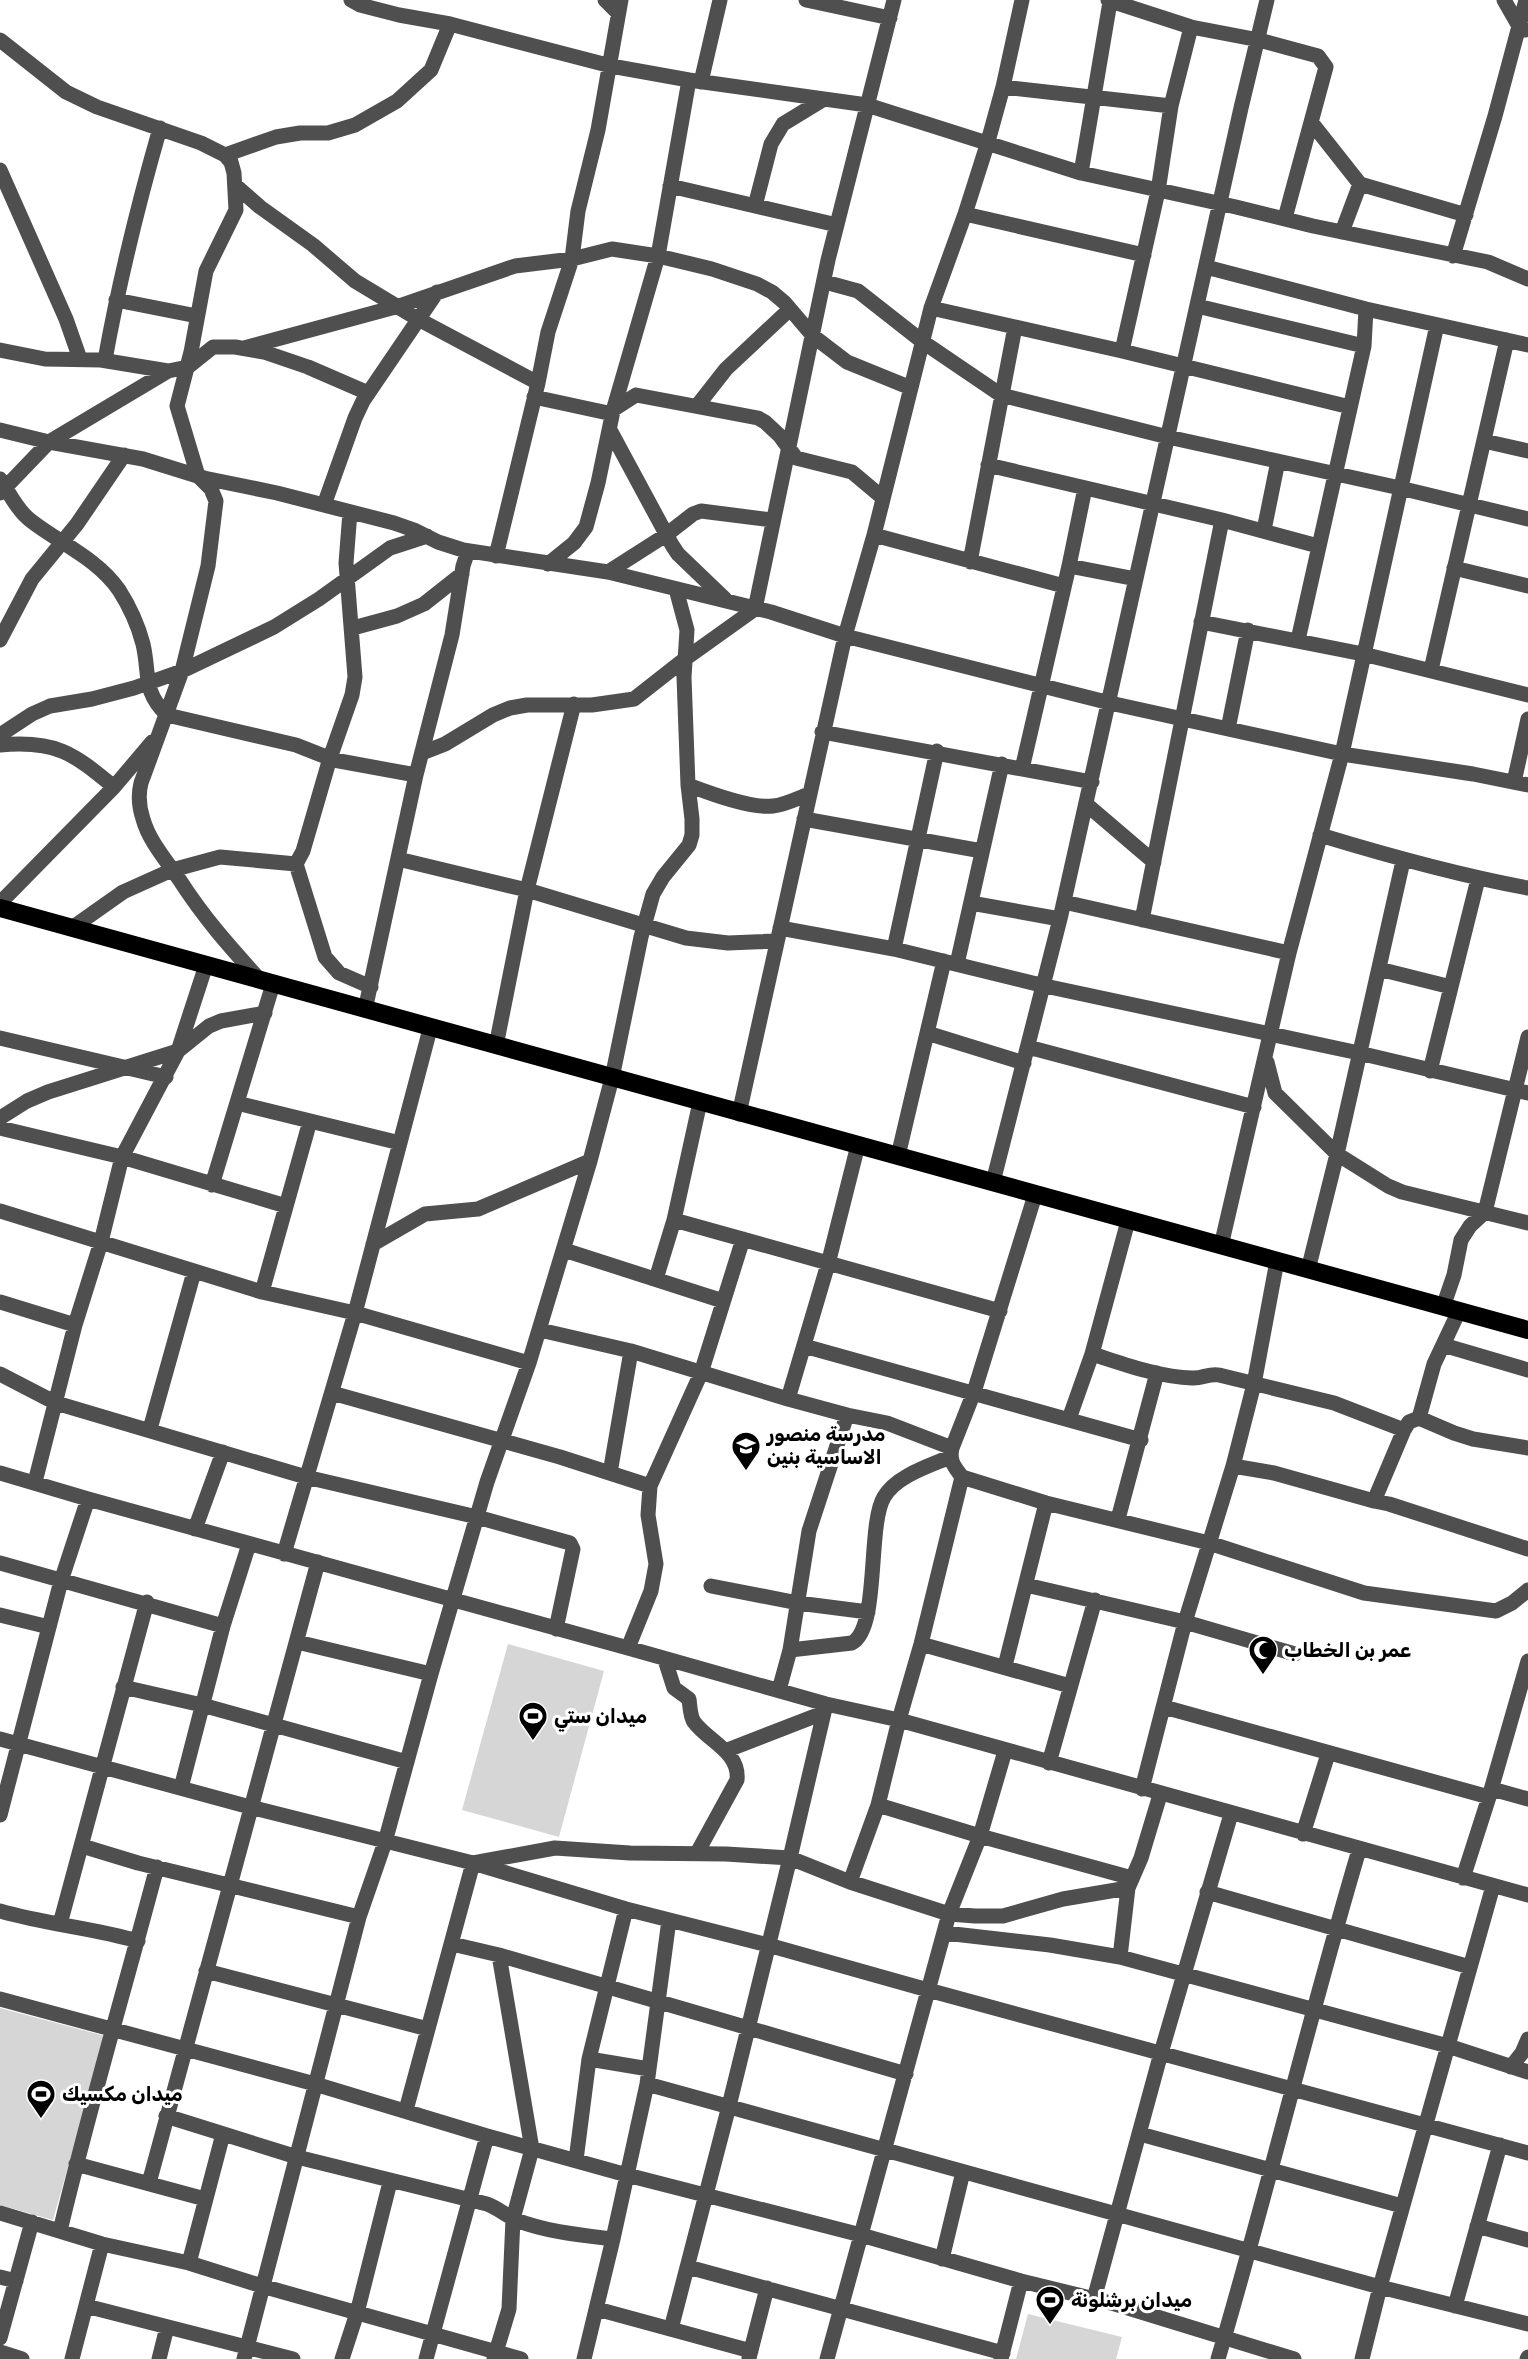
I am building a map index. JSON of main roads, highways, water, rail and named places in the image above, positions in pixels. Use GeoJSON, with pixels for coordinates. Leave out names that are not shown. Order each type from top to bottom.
{"type":"FeatureCollection","features":[{"type":"Feature","properties":{"kind":"highway"},"geometry":{"type":"LineString","coordinates":[[0,908],[430,1029],[1528,1330]]}},
{"type":"Feature","properties":{"kind":"place","name":"مدرسة منصور الاساسية بنين"},"geometry":{"type":"Point","coordinates":[746,1472]}},
{"type":"Feature","properties":{"kind":"place","name":"عمر بن الخطاب"},"geometry":{"type":"Point","coordinates":[1263,1676]}},
{"type":"Feature","properties":{"kind":"place","name":"ميدان ستي"},"geometry":{"type":"Point","coordinates":[533,1742]}},
{"type":"Feature","properties":{"kind":"place","name":"ميدان مكسيك"},"geometry":{"type":"Point","coordinates":[41,2120]}},
{"type":"Feature","properties":{"kind":"place","name":"ميدان برشلونة"},"geometry":{"type":"Point","coordinates":[1050,2326]}}]}
